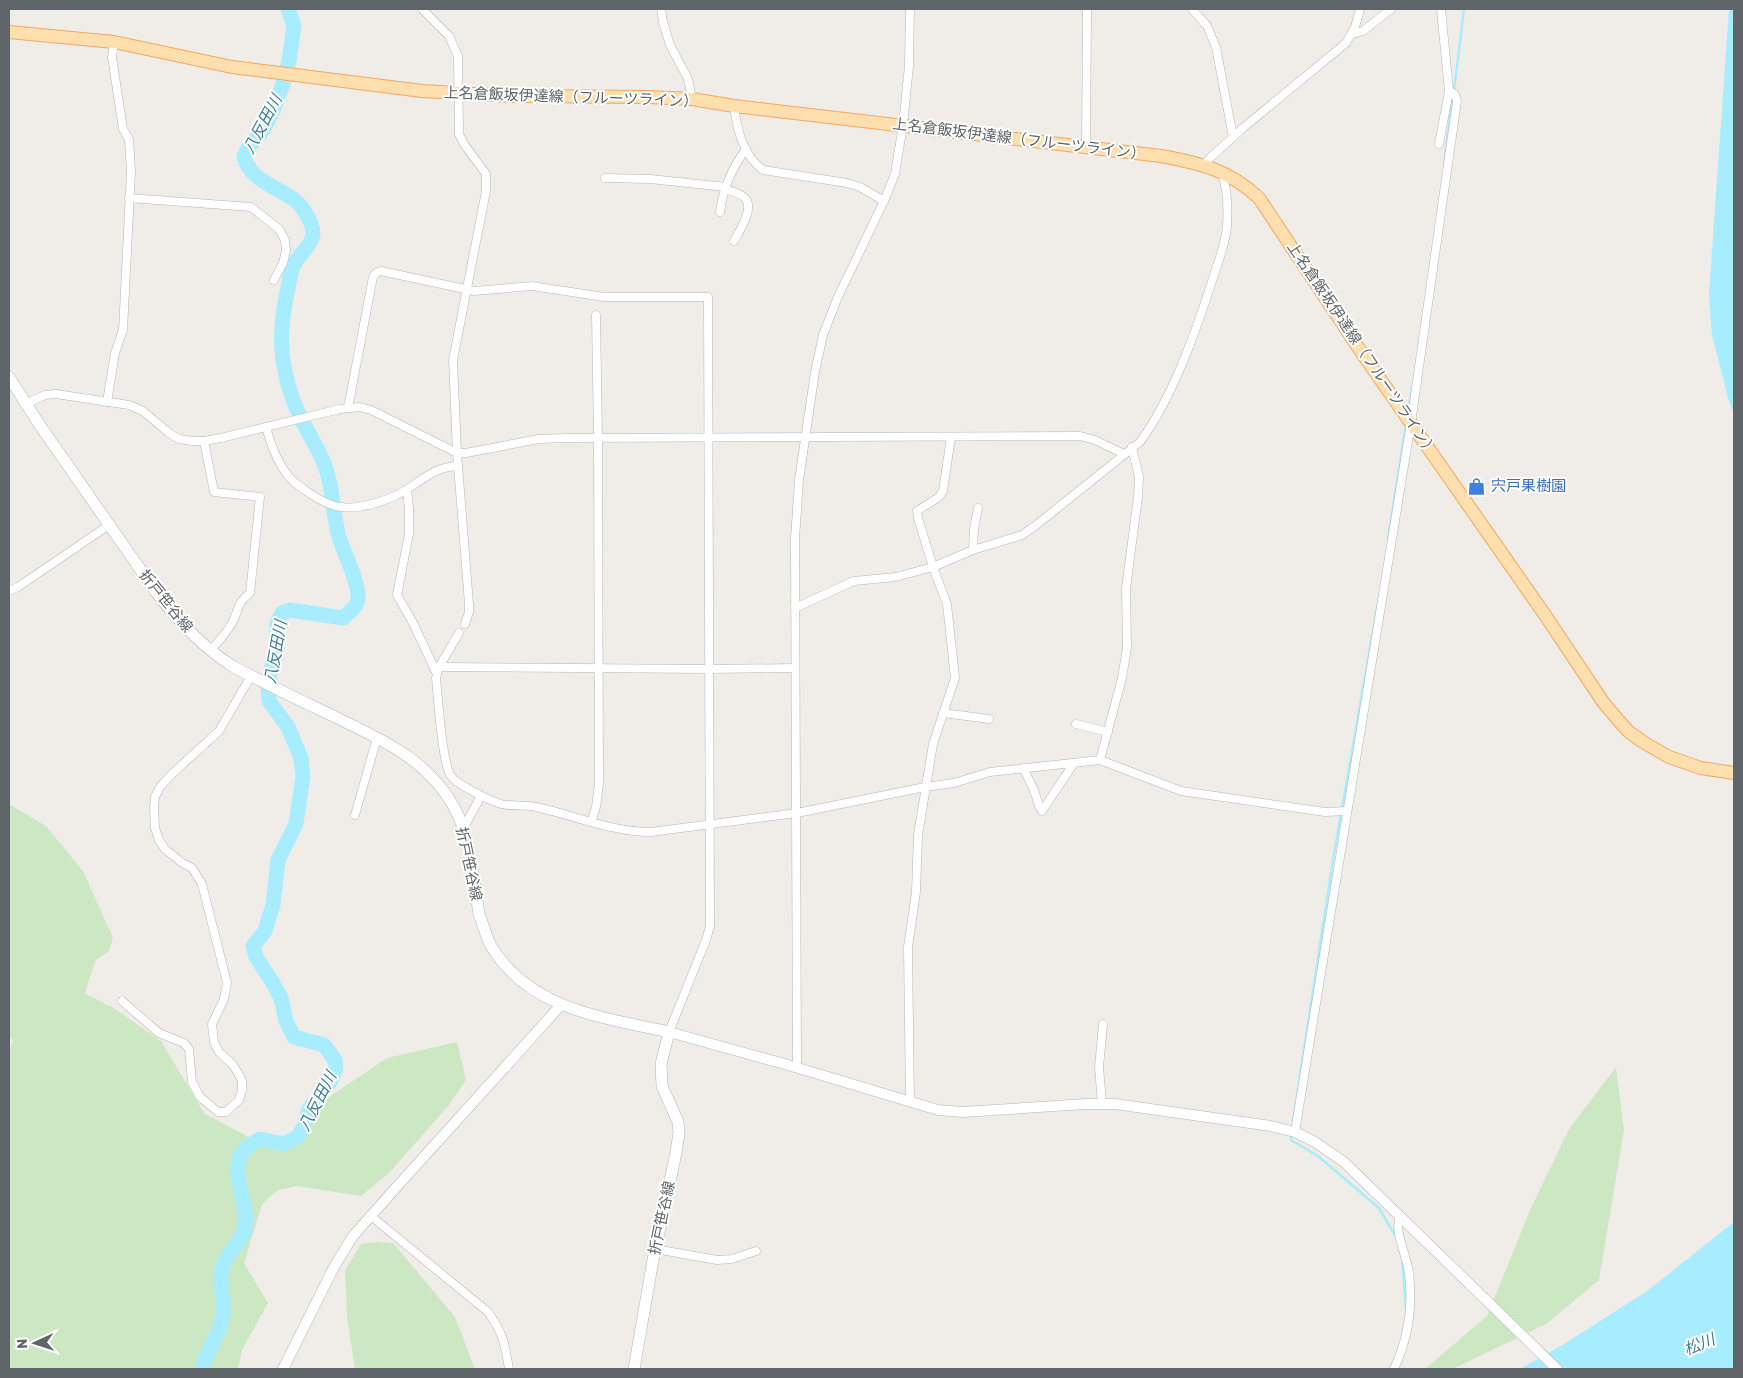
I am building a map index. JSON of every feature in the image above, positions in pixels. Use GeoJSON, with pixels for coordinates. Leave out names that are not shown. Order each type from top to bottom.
{"type":"FeatureCollection","features":[{"type":"Feature","properties":{"kind":"main road","name":"上名倉飯坂伊達線（フルーツライン）"},"geometry":{"type":"LineString","coordinates":[[9,32],[114,42],[232,67],[413,90],[459,94],[692,99],[734,106],[1161,156],[1204,165],[1222,172],[1246,186],[1259,198],[1603,702],[1619,721],[1629,732],[1669,757],[1701,768],[1734,773]]}},
{"type":"Feature","properties":{"kind":"main road","name":"折戸笹谷線"},"geometry":{"type":"LineString","coordinates":[[9,377],[172,614],[210,651],[234,668],[399,749],[438,783],[455,808],[463,829],[479,914],[491,945],[517,978],[561,1005],[578,1011],[668,1032],[661,1064],[662,1086],[678,1122],[678,1133],[675,1158],[634,1369]]}},
{"type":"Feature","properties":{"kind":"street"},"geometry":{"type":"LineString","coordinates":[[422,9],[444,29],[458,56],[459,134],[487,178],[453,360],[457,453],[470,612],[465,624]]}},
{"type":"Feature","properties":{"kind":"street"},"geometry":{"type":"LineString","coordinates":[[661,9],[670,45],[688,79],[692,99]]}},
{"type":"Feature","properties":{"kind":"street"},"geometry":{"type":"LineString","coordinates":[[797,1068],[795,539],[799,480],[823,334],[837,299],[895,174],[903,125],[909,66],[910,9]]}},
{"type":"Feature","properties":{"kind":"street"},"geometry":{"type":"LineString","coordinates":[[1086,147],[1087,9]]}},
{"type":"Feature","properties":{"kind":"street"},"geometry":{"type":"LineString","coordinates":[[1192,9],[1207,26],[1216,47],[1233,137]]}},
{"type":"Feature","properties":{"kind":"street"},"geometry":{"type":"LineString","coordinates":[[1204,165],[1233,137],[1346,43],[1355,28],[1360,9]]}},
{"type":"Feature","properties":{"kind":"street"},"geometry":{"type":"LineString","coordinates":[[1352,34],[1363,31],[1391,9]]}},
{"type":"Feature","properties":{"kind":"street"},"geometry":{"type":"LineString","coordinates":[[1439,144],[1449,91],[1441,9]]}},
{"type":"Feature","properties":{"kind":"street"},"geometry":{"type":"LineString","coordinates":[[107,402],[115,353],[123,330],[131,172],[130,140],[123,128],[116,90],[112,57],[114,42]]}},
{"type":"Feature","properties":{"kind":"street"},"geometry":{"type":"LineString","coordinates":[[1295,1132],[1411,423],[1457,101],[1455,94],[1449,91]]}},
{"type":"Feature","properties":{"kind":"street"},"geometry":{"type":"LineString","coordinates":[[734,106],[736,125],[746,149],[755,164],[763,170],[847,183],[860,187],[884,201]]}},
{"type":"Feature","properties":{"kind":"street"},"geometry":{"type":"LineString","coordinates":[[720,212],[722,195],[735,163],[746,149]]}},
{"type":"Feature","properties":{"kind":"street"},"geometry":{"type":"LineString","coordinates":[[795,608],[854,581],[896,576],[933,567],[973,550],[1022,535],[1140,442],[1153,424],[1165,401],[1200,320],[1227,228],[1227,211],[1222,172]]}},
{"type":"Feature","properties":{"kind":"street"},"geometry":{"type":"LineString","coordinates":[[605,178],[650,180],[726,188],[743,197],[748,203],[748,212],[734,241]]}},
{"type":"Feature","properties":{"kind":"street"},"geometry":{"type":"LineString","coordinates":[[129,198],[251,207],[279,229],[285,240],[286,251],[283,263],[274,280]]}},
{"type":"Feature","properties":{"kind":"street"},"geometry":{"type":"LineString","coordinates":[[348,408],[373,277],[376,273],[386,271],[466,290],[532,286],[604,297],[708,297],[708,825],[710,926],[668,1032],[938,1110],[963,1112],[1115,1104],[1271,1126],[1295,1132],[1315,1142],[1344,1162],[1557,1369]]}},
{"type":"Feature","properties":{"kind":"street"},"geometry":{"type":"LineString","coordinates":[[591,822],[596,807],[599,784],[596,315]]}},
{"type":"Feature","properties":{"kind":"street"},"geometry":{"type":"LineString","coordinates":[[26,404],[45,395],[56,394],[129,405],[143,411],[179,439],[204,441],[348,408],[360,408],[371,410],[457,453],[466,454],[539,439],[1083,436],[1124,454]]}},
{"type":"Feature","properties":{"kind":"street"},"geometry":{"type":"LineString","coordinates":[[266,427],[272,449],[291,480],[329,504],[341,507],[370,504],[407,490],[431,472],[442,468],[458,466]]}},
{"type":"Feature","properties":{"kind":"street"},"geometry":{"type":"LineString","coordinates":[[910,1102],[908,947],[916,892],[918,835],[933,744],[955,678],[947,604],[933,567],[917,511],[939,497],[943,492],[951,437]]}},
{"type":"Feature","properties":{"kind":"street"},"geometry":{"type":"LineString","coordinates":[[204,441],[214,492],[260,497],[250,592],[240,601],[234,620],[224,636],[210,651]]}},
{"type":"Feature","properties":{"kind":"street"},"geometry":{"type":"LineString","coordinates":[[1100,760],[1122,678],[1127,648],[1126,588],[1139,477],[1132,448]]}},
{"type":"Feature","properties":{"kind":"street"},"geometry":{"type":"LineString","coordinates":[[407,490],[409,534],[397,595],[438,670]]}},
{"type":"Feature","properties":{"kind":"street"},"geometry":{"type":"LineString","coordinates":[[973,550],[978,508]]}},
{"type":"Feature","properties":{"kind":"street"},"geometry":{"type":"LineString","coordinates":[[9,591],[18,587],[109,525]]}},
{"type":"Feature","properties":{"kind":"street"},"geometry":{"type":"LineString","coordinates":[[459,633],[438,670],[436,678],[446,762],[452,778],[481,796],[502,804],[534,806],[636,832],[651,832],[797,813],[925,787],[954,783],[990,772],[1100,760],[1181,791],[1325,812],[1347,811]]}},
{"type":"Feature","properties":{"kind":"street"},"geometry":{"type":"LineString","coordinates":[[438,670],[795,668]]}},
{"type":"Feature","properties":{"kind":"street"},"geometry":{"type":"LineString","coordinates":[[122,1001],[159,1033],[184,1043],[189,1049],[192,1082],[200,1098],[207,1104],[218,1112],[226,1112],[239,1100],[242,1081],[233,1065],[219,1052],[214,1042],[212,1024],[224,998],[227,983],[202,884],[192,868],[165,849],[159,840],[155,828],[154,808],[155,797],[160,787],[219,731],[251,676]]}},
{"type":"Feature","properties":{"kind":"street"},"geometry":{"type":"LineString","coordinates":[[943,712],[988,719]]}},
{"type":"Feature","properties":{"kind":"street"},"geometry":{"type":"LineString","coordinates":[[1076,724],[1108,732]]}},
{"type":"Feature","properties":{"kind":"street"},"geometry":{"type":"LineString","coordinates":[[355,815],[377,738]]}},
{"type":"Feature","properties":{"kind":"street"},"geometry":{"type":"LineString","coordinates":[[1023,768],[1042,811],[1074,763]]}},
{"type":"Feature","properties":{"kind":"street"},"geometry":{"type":"LineString","coordinates":[[438,783],[452,778]]}},
{"type":"Feature","properties":{"kind":"street"},"geometry":{"type":"LineString","coordinates":[[463,829],[481,796]]}},
{"type":"Feature","properties":{"kind":"street"},"geometry":{"type":"LineString","coordinates":[[283,1369],[334,1267],[353,1236],[561,1005]]}},
{"type":"Feature","properties":{"kind":"street"},"geometry":{"type":"LineString","coordinates":[[1102,1104],[1099,1067],[1103,1024]]}},
{"type":"Feature","properties":{"kind":"street"},"geometry":{"type":"LineString","coordinates":[[371,1216],[488,1312],[503,1336],[509,1369]]}},
{"type":"Feature","properties":{"kind":"street"},"geometry":{"type":"LineString","coordinates":[[1394,1369],[1405,1341],[1411,1298],[1409,1271],[1398,1233],[1400,1217]]}},
{"type":"Feature","properties":{"kind":"street"},"geometry":{"type":"LineString","coordinates":[[656,1249],[717,1260],[732,1259],[756,1251]]}},
{"type":"Feature","properties":{"kind":"green space"},"geometry":{"type":"Polygon","coordinates":[[[9,804],[46,826],[83,871],[113,938],[109,951],[95,961],[85,993],[117,1010],[161,1041],[204,1113],[256,1141],[300,1142],[329,1097],[387,1058],[457,1042],[466,1080],[449,1105],[389,1173],[361,1196],[297,1186],[278,1190],[262,1204],[244,1263],[268,1303],[242,1350],[238,1369],[9,1369],[9,1052],[13,1041],[9,1036],[9,804]]]}},
{"type":"Feature","properties":{"kind":"green space"},"geometry":{"type":"Polygon","coordinates":[[[1616,1067],[1624,1130],[1599,1280],[1546,1324],[1453,1369],[1425,1369],[1487,1316],[1531,1208],[1569,1129],[1616,1067]]]}},
{"type":"Feature","properties":{"kind":"green space"},"geometry":{"type":"Polygon","coordinates":[[[376,1242],[393,1243],[455,1317],[475,1369],[355,1369],[347,1317],[345,1270],[361,1244],[376,1242]]]}},
{"type":"Feature","properties":{"kind":"water"},"geometry":{"type":"Polygon","coordinates":[[[1729,9],[1734,9],[1734,414],[1712,335],[1709,294],[1729,9]]]}},
{"type":"Feature","properties":{"kind":"water","name":"松川"},"geometry":{"type":"Polygon","coordinates":[[[1734,1222],[1734,1366],[1730,1369],[1520,1369],[1564,1344],[1647,1291],[1734,1222]]]}},
{"type":"Feature","properties":{"kind":"waterway","name":"八反田川"},"geometry":{"type":"LineString","coordinates":[[203,1369],[203,1364],[222,1320],[222,1268],[245,1228],[245,1210],[238,1169],[242,1153],[260,1139],[284,1144],[298,1137],[305,1124],[309,1109],[330,1082],[336,1068],[335,1060],[324,1045],[294,1037],[286,1021],[281,998],[256,957],[253,946],[265,931],[273,905],[278,860],[296,824],[303,776],[301,758],[288,727],[269,701],[268,685],[277,648],[277,623],[282,613],[290,610],[343,618],[355,607],[358,601],[354,577],[337,531],[328,475],[295,406],[283,357],[284,307],[290,276],[296,261],[310,242],[313,231],[305,212],[299,204],[259,178],[252,172],[244,157],[248,148],[263,130],[273,111],[283,84],[289,61],[294,26],[288,9]]}},
{"type":"Feature","properties":{"kind":"waterway"},"geometry":{"type":"LineString","coordinates":[[1454,91],[1464,9]]}},
{"type":"Feature","properties":{"kind":"waterway"},"geometry":{"type":"LineString","coordinates":[[1444,165],[1453,96]]}},
{"type":"Feature","properties":{"kind":"waterway"},"geometry":{"type":"LineString","coordinates":[[1408,413],[1412,388]]}},
{"type":"Feature","properties":{"kind":"waterway"},"geometry":{"type":"LineString","coordinates":[[1388,539],[1406,425]]}},
{"type":"Feature","properties":{"kind":"waterway"},"geometry":{"type":"LineString","coordinates":[[1292,1128],[1333,860],[1378,603]]}},
{"type":"Feature","properties":{"kind":"waterway"},"geometry":{"type":"LineString","coordinates":[[1291,1134],[1291,1140],[1319,1157],[1379,1208],[1396,1237]]}},
{"type":"Feature","properties":{"kind":"waterway"},"geometry":{"type":"LineString","coordinates":[[1402,1256],[1406,1310]]}},
{"type":"Feature","properties":{"kind":"place","name":"宍戸果樹園"},"geometry":{"type":"Point","coordinates":[1477,486]}}]}
